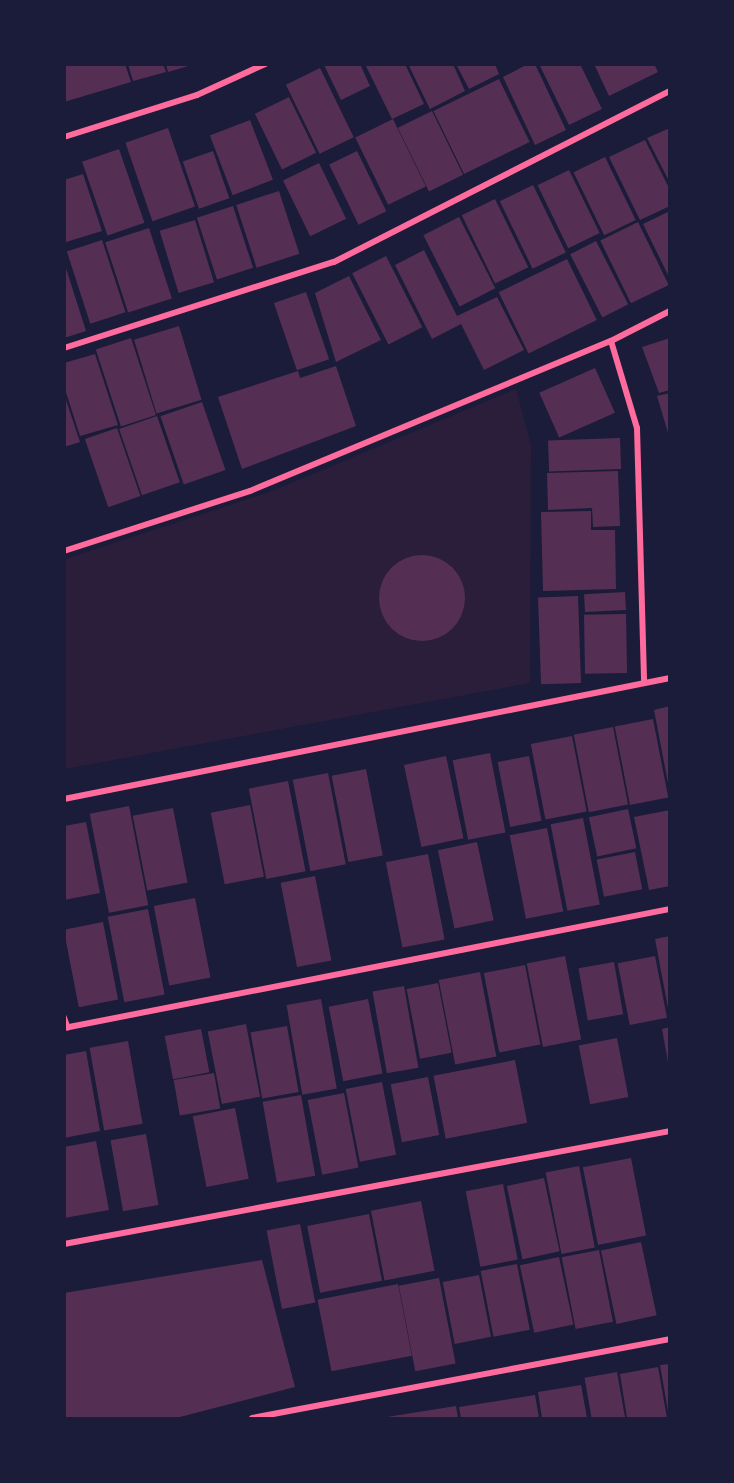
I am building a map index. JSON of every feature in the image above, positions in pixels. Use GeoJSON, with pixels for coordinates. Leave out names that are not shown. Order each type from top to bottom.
{"type":"FeatureCollection","features":[{"type":"Feature","properties":{"kind":"street"},"geometry":{"type":"LineString","coordinates":[[64,137],[197,96],[265,64]]}},
{"type":"Feature","properties":{"kind":"street"},"geometry":{"type":"LineString","coordinates":[[64,348],[334,262],[669,91]]}},
{"type":"Feature","properties":{"kind":"street"},"geometry":{"type":"LineString","coordinates":[[64,551],[250,491],[610,341],[669,311]]}},
{"type":"Feature","properties":{"kind":"street"},"geometry":{"type":"LineString","coordinates":[[610,341],[637,428],[644,682]]}},
{"type":"Feature","properties":{"kind":"street"},"geometry":{"type":"LineString","coordinates":[[64,799],[669,678]]}},
{"type":"Feature","properties":{"kind":"street"},"geometry":{"type":"LineString","coordinates":[[66,1028],[669,909]]}},
{"type":"Feature","properties":{"kind":"street"},"geometry":{"type":"LineString","coordinates":[[64,1244],[669,1131]]}},
{"type":"Feature","properties":{"kind":"street"},"geometry":{"type":"LineString","coordinates":[[252,1419],[669,1339]]}},
{"type":"Feature","properties":{"kind":"lane"},"geometry":{"type":"LineString","coordinates":[[64,1016],[66,1028]]}},
{"type":"Feature","properties":{"kind":"shaded area"},"geometry":{"type":"Polygon","coordinates":[[[516,389],[531,445],[530,683],[65,769],[65,559],[270,492],[516,389]]]}},
{"type":"Feature","properties":{"kind":"building"},"geometry":{"type":"Polygon","coordinates":[[[64,64],[125,64],[131,82],[64,102],[64,64]]]}},
{"type":"Feature","properties":{"kind":"building"},"geometry":{"type":"Polygon","coordinates":[[[128,64],[163,64],[166,72],[133,81],[128,64]]]}},
{"type":"Feature","properties":{"kind":"building"},"geometry":{"type":"Polygon","coordinates":[[[166,64],[192,64],[192,65],[168,72],[166,64]]]}},
{"type":"Feature","properties":{"kind":"building"},"geometry":{"type":"Polygon","coordinates":[[[360,64],[370,86],[341,100],[324,65],[360,64]]]}},
{"type":"Feature","properties":{"kind":"building"},"geometry":{"type":"Polygon","coordinates":[[[365,64],[405,64],[424,104],[392,119],[365,64]]]}},
{"type":"Feature","properties":{"kind":"building"},"geometry":{"type":"Polygon","coordinates":[[[408,64],[453,64],[465,91],[430,109],[408,64]]]}},
{"type":"Feature","properties":{"kind":"building"},"geometry":{"type":"Polygon","coordinates":[[[456,64],[495,64],[499,74],[469,89],[456,64]]]}},
{"type":"Feature","properties":{"kind":"building"},"geometry":{"type":"Polygon","coordinates":[[[528,64],[535,64],[566,130],[535,145],[503,77],[528,64]]]}},
{"type":"Feature","properties":{"kind":"building"},"geometry":{"type":"Polygon","coordinates":[[[539,64],[580,64],[602,109],[569,125],[539,64]]]}},
{"type":"Feature","properties":{"kind":"building"},"geometry":{"type":"Polygon","coordinates":[[[594,64],[654,64],[658,72],[609,96],[594,64]]]}},
{"type":"Feature","properties":{"kind":"building"},"geometry":{"type":"Polygon","coordinates":[[[320,68],[354,137],[320,154],[286,85],[320,68]]]}},
{"type":"Feature","properties":{"kind":"building"},"geometry":{"type":"Polygon","coordinates":[[[499,79],[530,142],[464,174],[433,111],[499,79]]]}},
{"type":"Feature","properties":{"kind":"building"},"geometry":{"type":"Polygon","coordinates":[[[289,97],[316,153],[282,169],[255,114],[289,97]]]}},
{"type":"Feature","properties":{"kind":"building"},"geometry":{"type":"Polygon","coordinates":[[[432,111],[463,175],[429,191],[398,128],[432,111]]]}},
{"type":"Feature","properties":{"kind":"building"},"geometry":{"type":"Polygon","coordinates":[[[393,119],[426,186],[388,205],[355,137],[393,119]]]}},
{"type":"Feature","properties":{"kind":"building"},"geometry":{"type":"Polygon","coordinates":[[[250,120],[273,180],[233,195],[210,135],[250,120]]]}},
{"type":"Feature","properties":{"kind":"building"},"geometry":{"type":"Polygon","coordinates":[[[168,128],[195,206],[152,221],[125,143],[168,128]]]}},
{"type":"Feature","properties":{"kind":"building"},"geometry":{"type":"Polygon","coordinates":[[[670,128],[670,183],[647,138],[670,128]]]}},
{"type":"Feature","properties":{"kind":"building"},"geometry":{"type":"Polygon","coordinates":[[[645,140],[670,190],[670,206],[640,220],[609,157],[645,140]]]}},
{"type":"Feature","properties":{"kind":"building"},"geometry":{"type":"Polygon","coordinates":[[[119,149],[144,223],[108,235],[82,162],[119,149]]]}},
{"type":"Feature","properties":{"kind":"building"},"geometry":{"type":"Polygon","coordinates":[[[213,151],[229,198],[199,209],[183,161],[213,151]]]}},
{"type":"Feature","properties":{"kind":"building"},"geometry":{"type":"Polygon","coordinates":[[[357,151],[386,211],[359,225],[329,165],[357,151]]]}},
{"type":"Feature","properties":{"kind":"building"},"geometry":{"type":"Polygon","coordinates":[[[605,157],[636,220],[604,235],[574,172],[605,157]]]}},
{"type":"Feature","properties":{"kind":"building"},"geometry":{"type":"Polygon","coordinates":[[[319,163],[346,219],[310,236],[283,181],[319,163]]]}},
{"type":"Feature","properties":{"kind":"building"},"geometry":{"type":"Polygon","coordinates":[[[569,170],[600,233],[568,248],[538,185],[569,170]]]}},
{"type":"Feature","properties":{"kind":"building"},"geometry":{"type":"Polygon","coordinates":[[[83,174],[102,231],[66,242],[64,180],[83,174]]]}},
{"type":"Feature","properties":{"kind":"building"},"geometry":{"type":"Polygon","coordinates":[[[533,185],[566,252],[533,269],[500,201],[533,185]]]}},
{"type":"Feature","properties":{"kind":"building"},"geometry":{"type":"Polygon","coordinates":[[[279,191],[299,254],[257,268],[236,205],[279,191]]]}},
{"type":"Feature","properties":{"kind":"building"},"geometry":{"type":"Polygon","coordinates":[[[495,199],[528,267],[495,284],[462,215],[495,199]]]}},
{"type":"Feature","properties":{"kind":"building"},"geometry":{"type":"Polygon","coordinates":[[[233,206],[253,268],[217,280],[197,218],[233,206]]]}},
{"type":"Feature","properties":{"kind":"building"},"geometry":{"type":"Polygon","coordinates":[[[670,211],[670,279],[643,224],[670,211]]]}},
{"type":"Feature","properties":{"kind":"building"},"geometry":{"type":"Polygon","coordinates":[[[459,217],[495,288],[460,306],[423,235],[459,217]]]}},
{"type":"Feature","properties":{"kind":"building"},"geometry":{"type":"Polygon","coordinates":[[[195,220],[214,282],[179,293],[160,231],[195,220]]]}},
{"type":"Feature","properties":{"kind":"building"},"geometry":{"type":"Polygon","coordinates":[[[638,222],[669,285],[631,303],[600,240],[638,222]]]}},
{"type":"Feature","properties":{"kind":"building"},"geometry":{"type":"Polygon","coordinates":[[[149,228],[172,298],[128,313],[105,242],[149,228]]]}},
{"type":"Feature","properties":{"kind":"building"},"geometry":{"type":"Polygon","coordinates":[[[102,240],[125,312],[90,324],[67,251],[102,240]]]}},
{"type":"Feature","properties":{"kind":"building"},"geometry":{"type":"Polygon","coordinates":[[[596,241],[628,304],[602,317],[570,254],[596,241]]]}},
{"type":"Feature","properties":{"kind":"building"},"geometry":{"type":"Polygon","coordinates":[[[424,250],[457,316],[497,297],[524,350],[484,370],[461,324],[432,339],[395,265],[424,250]]]}},
{"type":"Feature","properties":{"kind":"building"},"geometry":{"type":"Polygon","coordinates":[[[386,256],[422,327],[388,345],[352,273],[386,256]]]}},
{"type":"Feature","properties":{"kind":"building"},"geometry":{"type":"Polygon","coordinates":[[[567,259],[597,320],[529,353],[499,292],[567,259]]]}},
{"type":"Feature","properties":{"kind":"building"},"geometry":{"type":"Polygon","coordinates":[[[64,266],[86,331],[64,338],[64,266]]]}},
{"type":"Feature","properties":{"kind":"building"},"geometry":{"type":"Polygon","coordinates":[[[349,276],[381,340],[336,362],[315,293],[349,276]]]}},
{"type":"Feature","properties":{"kind":"building"},"geometry":{"type":"Polygon","coordinates":[[[306,292],[329,359],[297,370],[274,303],[306,292]]]}},
{"type":"Feature","properties":{"kind":"building"},"geometry":{"type":"Polygon","coordinates":[[[179,326],[202,400],[157,413],[134,340],[179,326]]]}},
{"type":"Feature","properties":{"kind":"building"},"geometry":{"type":"Polygon","coordinates":[[[131,338],[156,415],[121,426],[96,349],[131,338]]]}},
{"type":"Feature","properties":{"kind":"building"},"geometry":{"type":"Polygon","coordinates":[[[670,338],[670,390],[659,393],[642,347],[670,338]]]}},
{"type":"Feature","properties":{"kind":"building"},"geometry":{"type":"Polygon","coordinates":[[[95,354],[118,425],[80,436],[64,386],[64,363],[95,354]]]}},
{"type":"Feature","properties":{"kind":"building"},"geometry":{"type":"Polygon","coordinates":[[[336,366],[356,426],[242,469],[218,397],[298,371],[300,378],[336,366]]]}},
{"type":"Feature","properties":{"kind":"building"},"geometry":{"type":"Polygon","coordinates":[[[595,368],[615,413],[559,438],[539,393],[595,368]]]}},
{"type":"Feature","properties":{"kind":"building"},"geometry":{"type":"Polygon","coordinates":[[[670,393],[670,436],[669,436],[657,396],[670,393]]]}},
{"type":"Feature","properties":{"kind":"building"},"geometry":{"type":"Polygon","coordinates":[[[64,394],[80,442],[64,447],[64,394]]]}},
{"type":"Feature","properties":{"kind":"building"},"geometry":{"type":"Polygon","coordinates":[[[202,402],[225,470],[184,484],[160,416],[202,402]]]}},
{"type":"Feature","properties":{"kind":"building"},"geometry":{"type":"Polygon","coordinates":[[[157,416],[180,482],[142,495],[119,429],[157,416]]]}},
{"type":"Feature","properties":{"kind":"building"},"geometry":{"type":"Polygon","coordinates":[[[117,428],[140,496],[108,507],[85,439],[117,428]]]}},
{"type":"Feature","properties":{"kind":"building"},"geometry":{"type":"Polygon","coordinates":[[[620,438],[621,469],[549,471],[548,441],[620,438]]]}},
{"type":"Feature","properties":{"kind":"building"},"geometry":{"type":"Polygon","coordinates":[[[618,471],[620,526],[593,527],[592,508],[548,510],[547,473],[618,471]]]}},
{"type":"Feature","properties":{"kind":"building"},"geometry":{"type":"Polygon","coordinates":[[[591,511],[591,530],[615,530],[616,589],[543,591],[541,512],[591,511]]]}},
{"type":"Feature","properties":{"kind":"building"},"geometry":{"type":"Polygon","coordinates":[[[422,555],[446,562],[458,574],[465,598],[458,622],[446,634],[422,641],[398,634],[386,622],[379,598],[386,574],[398,562],[422,555]]]}},
{"type":"Feature","properties":{"kind":"building"},"geometry":{"type":"Polygon","coordinates":[[[625,592],[626,610],[585,612],[584,594],[625,592]]]}},
{"type":"Feature","properties":{"kind":"building"},"geometry":{"type":"Polygon","coordinates":[[[578,596],[581,683],[541,684],[538,597],[578,596]]]}},
{"type":"Feature","properties":{"kind":"building"},"geometry":{"type":"Polygon","coordinates":[[[626,614],[627,673],[585,674],[584,615],[626,614]]]}},
{"type":"Feature","properties":{"kind":"building"},"geometry":{"type":"Polygon","coordinates":[[[670,706],[670,783],[668,783],[654,710],[670,706]]]}},
{"type":"Feature","properties":{"kind":"building"},"geometry":{"type":"Polygon","coordinates":[[[653,719],[668,798],[630,805],[615,726],[653,719]]]}},
{"type":"Feature","properties":{"kind":"building"},"geometry":{"type":"Polygon","coordinates":[[[613,727],[628,805],[589,812],[574,735],[613,727]]]}},
{"type":"Feature","properties":{"kind":"building"},"geometry":{"type":"Polygon","coordinates":[[[572,736],[587,812],[545,820],[531,744],[572,736]]]}},
{"type":"Feature","properties":{"kind":"building"},"geometry":{"type":"Polygon","coordinates":[[[490,753],[505,833],[468,840],[453,760],[490,753]]]}},
{"type":"Feature","properties":{"kind":"building"},"geometry":{"type":"Polygon","coordinates":[[[446,756],[463,838],[421,847],[404,765],[446,756]]]}},
{"type":"Feature","properties":{"kind":"building"},"geometry":{"type":"Polygon","coordinates":[[[529,756],[542,821],[510,827],[498,762],[529,756]]]}},
{"type":"Feature","properties":{"kind":"building"},"geometry":{"type":"Polygon","coordinates":[[[366,769],[383,855],[348,862],[332,776],[366,769]]]}},
{"type":"Feature","properties":{"kind":"building"},"geometry":{"type":"Polygon","coordinates":[[[328,773],[346,864],[310,871],[293,780],[328,773]]]}},
{"type":"Feature","properties":{"kind":"building"},"geometry":{"type":"Polygon","coordinates":[[[288,781],[306,871],[266,879],[249,789],[288,781]]]}},
{"type":"Feature","properties":{"kind":"building"},"geometry":{"type":"Polygon","coordinates":[[[250,805],[264,877],[225,884],[211,813],[250,805]]]}},
{"type":"Feature","properties":{"kind":"building"},"geometry":{"type":"Polygon","coordinates":[[[129,806],[148,905],[109,913],[90,814],[129,806]]]}},
{"type":"Feature","properties":{"kind":"building"},"geometry":{"type":"Polygon","coordinates":[[[173,808],[188,883],[147,890],[133,816],[173,808]]]}},
{"type":"Feature","properties":{"kind":"building"},"geometry":{"type":"Polygon","coordinates":[[[628,809],[636,848],[597,856],[589,817],[628,809]]]}},
{"type":"Feature","properties":{"kind":"building"},"geometry":{"type":"Polygon","coordinates":[[[670,810],[670,886],[649,890],[634,817],[670,810]]]}},
{"type":"Feature","properties":{"kind":"building"},"geometry":{"type":"Polygon","coordinates":[[[583,818],[600,904],[567,911],[551,824],[583,818]]]}},
{"type":"Feature","properties":{"kind":"building"},"geometry":{"type":"Polygon","coordinates":[[[86,822],[100,893],[64,900],[64,826],[86,822]]]}},
{"type":"Feature","properties":{"kind":"building"},"geometry":{"type":"Polygon","coordinates":[[[547,828],[563,911],[526,919],[510,835],[547,828]]]}},
{"type":"Feature","properties":{"kind":"building"},"geometry":{"type":"Polygon","coordinates":[[[477,842],[494,920],[455,929],[438,850],[477,842]]]}},
{"type":"Feature","properties":{"kind":"building"},"geometry":{"type":"Polygon","coordinates":[[[635,852],[642,889],[604,897],[597,859],[635,852]]]}},
{"type":"Feature","properties":{"kind":"building"},"geometry":{"type":"Polygon","coordinates":[[[428,854],[445,939],[402,948],[386,862],[428,854]]]}},
{"type":"Feature","properties":{"kind":"building"},"geometry":{"type":"Polygon","coordinates":[[[315,876],[331,960],[297,967],[281,883],[315,876]]]}},
{"type":"Feature","properties":{"kind":"building"},"geometry":{"type":"Polygon","coordinates":[[[195,898],[210,978],[169,986],[154,906],[195,898]]]}},
{"type":"Feature","properties":{"kind":"building"},"geometry":{"type":"Polygon","coordinates":[[[148,909],[165,994],[124,1002],[108,917],[148,909]]]}},
{"type":"Feature","properties":{"kind":"building"},"geometry":{"type":"Polygon","coordinates":[[[103,922],[118,1000],[79,1007],[64,930],[103,922]]]}},
{"type":"Feature","properties":{"kind":"building"},"geometry":{"type":"Polygon","coordinates":[[[670,936],[670,1008],[668,1008],[655,939],[670,936]]]}},
{"type":"Feature","properties":{"kind":"building"},"geometry":{"type":"Polygon","coordinates":[[[565,956],[581,1039],[543,1047],[527,963],[565,956]]]}},
{"type":"Feature","properties":{"kind":"building"},"geometry":{"type":"Polygon","coordinates":[[[655,956],[667,1018],[630,1025],[618,963],[655,956]]]}},
{"type":"Feature","properties":{"kind":"building"},"geometry":{"type":"Polygon","coordinates":[[[614,962],[623,1014],[588,1020],[579,968],[614,962]]]}},
{"type":"Feature","properties":{"kind":"building"},"geometry":{"type":"Polygon","coordinates":[[[525,965],[540,1045],[499,1053],[484,973],[525,965]]]}},
{"type":"Feature","properties":{"kind":"building"},"geometry":{"type":"Polygon","coordinates":[[[480,972],[496,1056],[455,1064],[439,980],[480,972]]]}},
{"type":"Feature","properties":{"kind":"building"},"geometry":{"type":"Polygon","coordinates":[[[438,983],[452,1053],[420,1059],[407,989],[438,983]]]}},
{"type":"Feature","properties":{"kind":"building"},"geometry":{"type":"Polygon","coordinates":[[[404,986],[418,1068],[387,1073],[372,992],[404,986]]]}},
{"type":"Feature","properties":{"kind":"building"},"geometry":{"type":"Polygon","coordinates":[[[321,999],[337,1089],[302,1095],[287,1005],[321,999]]]}},
{"type":"Feature","properties":{"kind":"building"},"geometry":{"type":"Polygon","coordinates":[[[368,999],[383,1074],[343,1081],[329,1007],[368,999]]]}},
{"type":"Feature","properties":{"kind":"building"},"geometry":{"type":"Polygon","coordinates":[[[246,1024],[260,1097],[222,1104],[208,1031],[246,1024]]]}},
{"type":"Feature","properties":{"kind":"building"},"geometry":{"type":"Polygon","coordinates":[[[287,1026],[299,1092],[262,1098],[251,1032],[287,1026]]]}},
{"type":"Feature","properties":{"kind":"building"},"geometry":{"type":"Polygon","coordinates":[[[670,1027],[670,1061],[668,1062],[662,1029],[670,1027]]]}},
{"type":"Feature","properties":{"kind":"building"},"geometry":{"type":"Polygon","coordinates":[[[201,1029],[209,1072],[173,1079],[165,1036],[201,1029]]]}},
{"type":"Feature","properties":{"kind":"building"},"geometry":{"type":"Polygon","coordinates":[[[617,1038],[628,1097],[590,1104],[579,1045],[617,1038]]]}},
{"type":"Feature","properties":{"kind":"building"},"geometry":{"type":"Polygon","coordinates":[[[128,1041],[143,1124],[104,1130],[90,1048],[128,1041]]]}},
{"type":"Feature","properties":{"kind":"building"},"geometry":{"type":"Polygon","coordinates":[[[86,1051],[100,1131],[64,1138],[64,1055],[86,1051]]]}},
{"type":"Feature","properties":{"kind":"building"},"geometry":{"type":"Polygon","coordinates":[[[515,1060],[527,1123],[446,1139],[434,1076],[515,1060]]]}},
{"type":"Feature","properties":{"kind":"building"},"geometry":{"type":"Polygon","coordinates":[[[214,1073],[220,1108],[180,1116],[174,1080],[214,1073]]]}},
{"type":"Feature","properties":{"kind":"building"},"geometry":{"type":"Polygon","coordinates":[[[428,1077],[439,1135],[402,1142],[391,1084],[428,1077]]]}},
{"type":"Feature","properties":{"kind":"building"},"geometry":{"type":"Polygon","coordinates":[[[382,1082],[396,1155],[360,1162],[346,1089],[382,1082]]]}},
{"type":"Feature","properties":{"kind":"building"},"geometry":{"type":"Polygon","coordinates":[[[344,1093],[359,1168],[322,1175],[308,1100],[344,1093]]]}},
{"type":"Feature","properties":{"kind":"building"},"geometry":{"type":"Polygon","coordinates":[[[301,1095],[315,1176],[277,1183],[263,1102],[301,1095]]]}},
{"type":"Feature","properties":{"kind":"building"},"geometry":{"type":"Polygon","coordinates":[[[235,1108],[249,1179],[207,1187],[193,1116],[235,1108]]]}},
{"type":"Feature","properties":{"kind":"building"},"geometry":{"type":"Polygon","coordinates":[[[146,1134],[159,1205],[123,1211],[111,1140],[146,1134]]]}},
{"type":"Feature","properties":{"kind":"building"},"geometry":{"type":"Polygon","coordinates":[[[96,1141],[109,1210],[64,1218],[64,1147],[96,1141]]]}},
{"type":"Feature","properties":{"kind":"building"},"geometry":{"type":"Polygon","coordinates":[[[631,1158],[646,1236],[598,1245],[583,1167],[631,1158]]]}},
{"type":"Feature","properties":{"kind":"building"},"geometry":{"type":"Polygon","coordinates":[[[579,1166],[595,1247],[561,1254],[546,1172],[579,1166]]]}},
{"type":"Feature","properties":{"kind":"building"},"geometry":{"type":"Polygon","coordinates":[[[544,1178],[560,1251],[522,1259],[507,1186],[544,1178]]]}},
{"type":"Feature","properties":{"kind":"building"},"geometry":{"type":"Polygon","coordinates":[[[503,1184],[518,1260],[480,1267],[466,1191],[503,1184]]]}},
{"type":"Feature","properties":{"kind":"building"},"geometry":{"type":"Polygon","coordinates":[[[421,1201],[435,1271],[384,1280],[371,1211],[421,1201]]]}},
{"type":"Feature","properties":{"kind":"building"},"geometry":{"type":"Polygon","coordinates":[[[369,1214],[382,1281],[320,1293],[307,1226],[369,1214]]]}},
{"type":"Feature","properties":{"kind":"building"},"geometry":{"type":"Polygon","coordinates":[[[300,1224],[315,1303],[282,1309],[267,1230],[300,1224]]]}},
{"type":"Feature","properties":{"kind":"building"},"geometry":{"type":"Polygon","coordinates":[[[641,1242],[657,1315],[616,1324],[601,1251],[641,1242]]]}},
{"type":"Feature","properties":{"kind":"building"},"geometry":{"type":"Polygon","coordinates":[[[599,1250],[613,1322],[576,1329],[562,1257],[599,1250]]]}},
{"type":"Feature","properties":{"kind":"building"},"geometry":{"type":"Polygon","coordinates":[[[559,1257],[573,1324],[534,1333],[520,1265],[559,1257]]]}},
{"type":"Feature","properties":{"kind":"building"},"geometry":{"type":"Polygon","coordinates":[[[262,1260],[295,1387],[176,1418],[64,1418],[64,1293],[262,1260]]]}},
{"type":"Feature","properties":{"kind":"building"},"geometry":{"type":"Polygon","coordinates":[[[517,1264],[530,1330],[493,1337],[481,1271],[517,1264]]]}},
{"type":"Feature","properties":{"kind":"building"},"geometry":{"type":"Polygon","coordinates":[[[479,1275],[491,1337],[455,1344],[443,1282],[479,1275]]]}},
{"type":"Feature","properties":{"kind":"building"},"geometry":{"type":"Polygon","coordinates":[[[439,1278],[456,1363],[415,1371],[399,1286],[439,1278]]]}},
{"type":"Feature","properties":{"kind":"building"},"geometry":{"type":"Polygon","coordinates":[[[398,1284],[412,1356],[331,1371],[318,1300],[398,1284]]]}},
{"type":"Feature","properties":{"kind":"building"},"geometry":{"type":"Polygon","coordinates":[[[670,1364],[670,1411],[668,1411],[660,1365],[670,1364]]]}},
{"type":"Feature","properties":{"kind":"building"},"geometry":{"type":"Polygon","coordinates":[[[658,1367],[667,1418],[627,1418],[620,1374],[658,1367]]]}},
{"type":"Feature","properties":{"kind":"building"},"geometry":{"type":"Polygon","coordinates":[[[617,1372],[625,1418],[592,1418],[585,1378],[617,1372]]]}},
{"type":"Feature","properties":{"kind":"building"},"geometry":{"type":"Polygon","coordinates":[[[581,1385],[587,1418],[542,1418],[538,1392],[581,1385]]]}},
{"type":"Feature","properties":{"kind":"building"},"geometry":{"type":"Polygon","coordinates":[[[535,1395],[539,1418],[461,1418],[459,1407],[535,1395]]]}},
{"type":"Feature","properties":{"kind":"building"},"geometry":{"type":"Polygon","coordinates":[[[456,1406],[458,1418],[387,1418],[387,1417],[456,1406]]]}}]}
